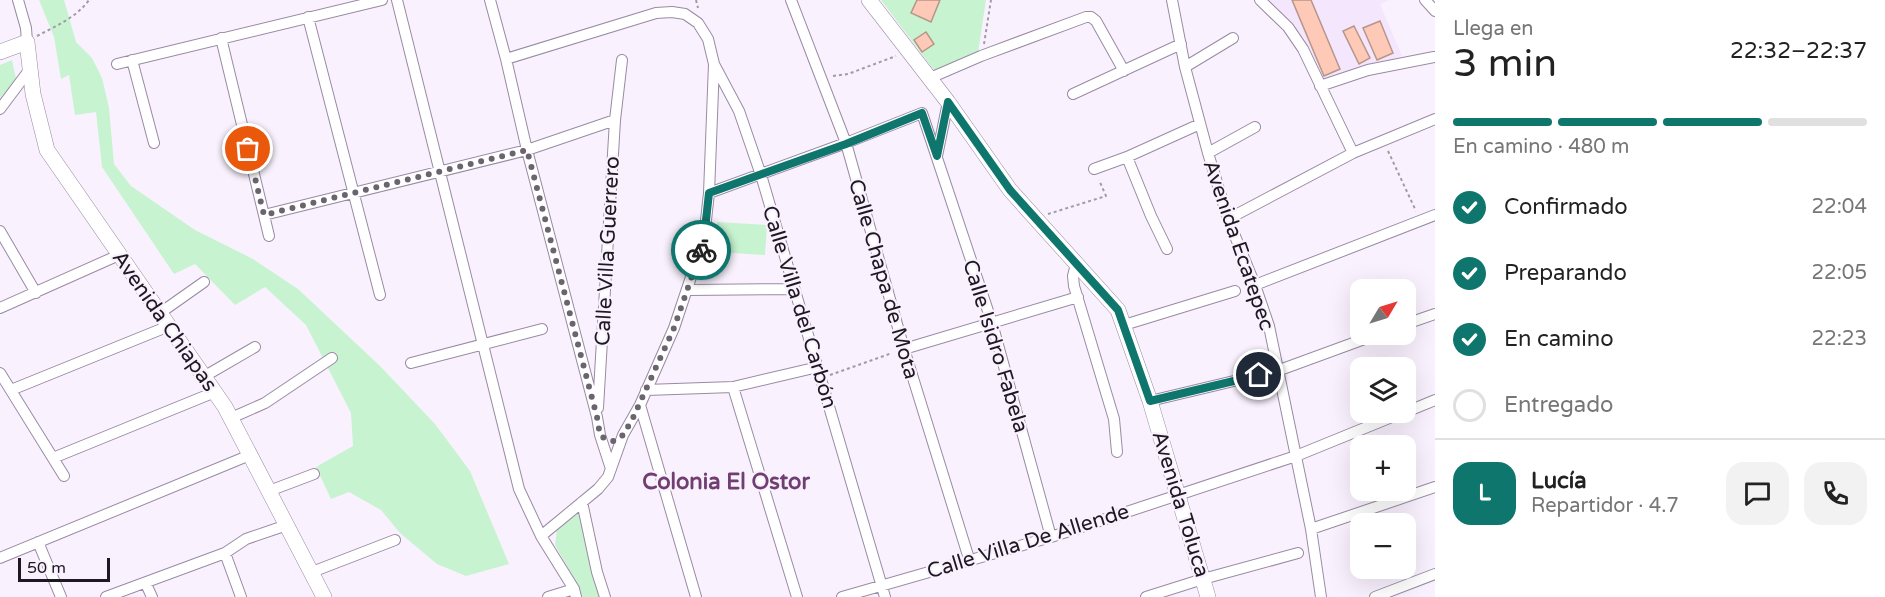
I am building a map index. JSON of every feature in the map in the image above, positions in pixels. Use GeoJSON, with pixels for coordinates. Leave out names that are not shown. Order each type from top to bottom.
{"type":"FeatureCollection","features":[{"type":"Feature","properties":{"kind":"street"},"geometry":{"type":"LineString","coordinates":[[0,52],[27,42],[26,28],[18,0]]}},
{"type":"Feature","properties":{"kind":"street"},"geometry":{"type":"LineString","coordinates":[[117,63],[382,0]]}},
{"type":"Feature","properties":{"kind":"street"},"geometry":{"type":"LineString","coordinates":[[397,0],[519,489],[541,536],[575,593],[548,597]]}},
{"type":"Feature","properties":{"kind":"street"},"geometry":{"type":"LineString","coordinates":[[490,0],[600,435],[611,469]]}},
{"type":"Feature","properties":{"kind":"street","name":"Calle Chapa de Mota"},"geometry":{"type":"LineString","coordinates":[[791,0],[846,144],[903,349],[970,562]]}},
{"type":"Feature","properties":{"kind":"street","name":"Avenida Toluca"},"geometry":{"type":"LineString","coordinates":[[869,0],[948,102],[1010,190],[1113,303],[1124,325],[1150,401],[1208,597]]}},
{"type":"Feature","properties":{"kind":"street","name":"Avenida Ecatepec"},"geometry":{"type":"LineString","coordinates":[[1172,0],[1185,67],[1208,153],[1228,219],[1269,326],[1311,529],[1321,597]]}},
{"type":"Feature","properties":{"kind":"street"},"geometry":{"type":"LineString","coordinates":[[1260,0],[1293,34],[1303,49],[1353,153]]}},
{"type":"Feature","properties":{"kind":"street"},"geometry":{"type":"LineString","coordinates":[[1425,0],[1435,11]]}},
{"type":"Feature","properties":{"kind":"street","name":"Calle Villa del Carbón"},"geometry":{"type":"LineString","coordinates":[[506,59],[656,13],[685,14],[698,23],[708,39],[714,64],[739,111],[761,175],[885,597]]}},
{"type":"Feature","properties":{"kind":"street"},"geometry":{"type":"LineString","coordinates":[[308,17],[380,295]]}},
{"type":"Feature","properties":{"kind":"street"},"geometry":{"type":"LineString","coordinates":[[930,78],[981,56],[1086,17],[1091,17],[1096,21],[1124,71]]}},
{"type":"Feature","properties":{"kind":"street"},"geometry":{"type":"LineString","coordinates":[[221,38],[269,236]]}},
{"type":"Feature","properties":{"kind":"street"},"geometry":{"type":"LineString","coordinates":[[1185,67],[1233,38]]}},
{"type":"Feature","properties":{"kind":"street","name":"Avenida Chiapas"},"geometry":{"type":"LineString","coordinates":[[27,42],[33,94],[46,150],[215,392],[231,418],[324,597]]}},
{"type":"Feature","properties":{"kind":"street"},"geometry":{"type":"LineString","coordinates":[[1074,94],[1181,44]]}},
{"type":"Feature","properties":{"kind":"street"},"geometry":{"type":"LineString","coordinates":[[1320,86],[1368,70],[1434,57]]}},
{"type":"Feature","properties":{"kind":"street"},"geometry":{"type":"LineString","coordinates":[[132,60],[154,143]]}},
{"type":"Feature","properties":{"kind":"street","name":"Calle Villa Guerrero"},"geometry":{"type":"LineString","coordinates":[[597,417],[615,120],[622,60]]}},
{"type":"Feature","properties":{"kind":"street"},"geometry":{"type":"LineString","coordinates":[[541,536],[598,489],[609,477],[623,435],[640,405],[688,290],[704,238],[709,193],[714,64]]}},
{"type":"Feature","properties":{"kind":"street"},"geometry":{"type":"LineString","coordinates":[[0,109],[30,69]]}},
{"type":"Feature","properties":{"kind":"street","name":"Calle Isidro Fabela"},"geometry":{"type":"LineString","coordinates":[[937,156],[948,102]]}},
{"type":"Feature","properties":{"kind":"street","name":"Calle Isidro Fabela"},"geometry":{"type":"LineString","coordinates":[[846,144],[922,113],[992,323],[1052,537]]}},
{"type":"Feature","properties":{"kind":"street"},"geometry":{"type":"LineString","coordinates":[[1228,219],[1353,153],[1435,119]]}},
{"type":"Feature","properties":{"kind":"street"},"geometry":{"type":"LineString","coordinates":[[264,215],[527,150],[615,120]]}},
{"type":"Feature","properties":{"kind":"street"},"geometry":{"type":"LineString","coordinates":[[1094,169],[1127,157],[1200,123]]}},
{"type":"Feature","properties":{"kind":"street"},"geometry":{"type":"LineString","coordinates":[[1208,153],[1255,127]]}},
{"type":"Feature","properties":{"kind":"street"},"geometry":{"type":"LineString","coordinates":[[709,193],[846,144]]}},
{"type":"Feature","properties":{"kind":"street"},"geometry":{"type":"LineString","coordinates":[[1127,157],[1167,249]]}},
{"type":"Feature","properties":{"kind":"street"},"geometry":{"type":"LineString","coordinates":[[1255,285],[1435,215]]}},
{"type":"Feature","properties":{"kind":"street"},"geometry":{"type":"LineString","coordinates":[[0,231],[36,292]]}},
{"type":"Feature","properties":{"kind":"street"},"geometry":{"type":"LineString","coordinates":[[0,308],[119,255]]}},
{"type":"Feature","properties":{"kind":"street"},"geometry":{"type":"LineString","coordinates":[[1076,264],[1073,276],[1114,419],[1117,452]]}},
{"type":"Feature","properties":{"kind":"street"},"geometry":{"type":"LineString","coordinates":[[160,313],[204,282]]}},
{"type":"Feature","properties":{"kind":"street"},"geometry":{"type":"LineString","coordinates":[[688,290],[794,289]]}},
{"type":"Feature","properties":{"kind":"street"},"geometry":{"type":"LineString","coordinates":[[1124,325],[1235,291]]}},
{"type":"Feature","properties":{"kind":"street"},"geometry":{"type":"LineString","coordinates":[[903,349],[1078,297]]}},
{"type":"Feature","properties":{"kind":"street"},"geometry":{"type":"LineString","coordinates":[[1416,321],[1435,314]]}},
{"type":"Feature","properties":{"kind":"street"},"geometry":{"type":"LineString","coordinates":[[11,390],[169,326]]}},
{"type":"Feature","properties":{"kind":"street"},"geometry":{"type":"LineString","coordinates":[[411,363],[542,330]]}},
{"type":"Feature","properties":{"kind":"street"},"geometry":{"type":"LineString","coordinates":[[1277,371],[1350,344]]}},
{"type":"Feature","properties":{"kind":"street"},"geometry":{"type":"LineString","coordinates":[[204,376],[255,347]]}},
{"type":"Feature","properties":{"kind":"street"},"geometry":{"type":"LineString","coordinates":[[231,418],[265,403],[332,358]]}},
{"type":"Feature","properties":{"kind":"street"},"geometry":{"type":"LineString","coordinates":[[646,390],[734,387],[818,367]]}},
{"type":"Feature","properties":{"kind":"street"},"geometry":{"type":"LineString","coordinates":[[0,373],[64,476]]}},
{"type":"Feature","properties":{"kind":"street"},"geometry":{"type":"LineString","coordinates":[[1150,401],[1259,375]]}},
{"type":"Feature","properties":{"kind":"street"},"geometry":{"type":"LineString","coordinates":[[734,387],[796,597]]}},
{"type":"Feature","properties":{"kind":"street"},"geometry":{"type":"LineString","coordinates":[[53,458],[215,392]]}},
{"type":"Feature","properties":{"kind":"street","name":"Calle Villa De Allende"},"geometry":{"type":"LineString","coordinates":[[1416,408],[1435,400]]}},
{"type":"Feature","properties":{"kind":"street"},"geometry":{"type":"LineString","coordinates":[[640,405],[696,597]]}},
{"type":"Feature","properties":{"kind":"street","name":"Calle Villa De Allende"},"geometry":{"type":"LineString","coordinates":[[842,597],[1052,537],[1296,456],[1378,423]]}},
{"type":"Feature","properties":{"kind":"street"},"geometry":{"type":"LineString","coordinates":[[600,435],[607,440],[614,441],[623,435]]}},
{"type":"Feature","properties":{"kind":"street"},"geometry":{"type":"LineString","coordinates":[[0,558],[250,455]]}},
{"type":"Feature","properties":{"kind":"street"},"geometry":{"type":"LineString","coordinates":[[269,491],[314,474]]}},
{"type":"Feature","properties":{"kind":"street"},"geometry":{"type":"LineString","coordinates":[[1311,529],[1435,487]]}},
{"type":"Feature","properties":{"kind":"street"},"geometry":{"type":"LineString","coordinates":[[582,502],[597,572],[605,597]]}},
{"type":"Feature","properties":{"kind":"street"},"geometry":{"type":"LineString","coordinates":[[106,597],[225,554],[246,539],[286,525]]}},
{"type":"Feature","properties":{"kind":"street"},"geometry":{"type":"LineString","coordinates":[[312,572],[395,540]]}},
{"type":"Feature","properties":{"kind":"street"},"geometry":{"type":"LineString","coordinates":[[38,542],[61,597]]}},
{"type":"Feature","properties":{"kind":"street"},"geometry":{"type":"LineString","coordinates":[[1146,597],[1298,553]]}},
{"type":"Feature","properties":{"kind":"street"},"geometry":{"type":"LineString","coordinates":[[225,554],[241,597]]}},
{"type":"Feature","properties":{"kind":"street"},"geometry":{"type":"LineString","coordinates":[[1375,597],[1435,574]]}},
{"type":"Feature","properties":{"kind":"street"},"geometry":{"type":"LineString","coordinates":[[146,584],[152,597]]}},
{"type":"Feature","properties":{"kind":"path"},"geometry":{"type":"LineString","coordinates":[[27,42],[62,23],[83,8],[89,0]]}},
{"type":"Feature","properties":{"kind":"path"},"geometry":{"type":"LineString","coordinates":[[981,56],[991,0]]}},
{"type":"Feature","properties":{"kind":"path"},"geometry":{"type":"LineString","coordinates":[[820,78],[848,74],[909,51]]}},
{"type":"Feature","properties":{"kind":"path"},"geometry":{"type":"LineString","coordinates":[[1383,140],[1420,220]]}},
{"type":"Feature","properties":{"kind":"path"},"geometry":{"type":"LineString","coordinates":[[1034,218],[1106,196],[1094,169]]}},
{"type":"Feature","properties":{"kind":"path"},"geometry":{"type":"LineString","coordinates":[[822,378],[903,349]]}},
{"type":"Feature","properties":{"kind":"shaded area"},"geometry":{"type":"Polygon","coordinates":[[[1268,0],[1389,0],[1380,4],[1402,56],[1324,80],[1305,39],[1268,0]]]}},
{"type":"Feature","properties":{"kind":"green space"},"geometry":{"type":"Polygon","coordinates":[[[39,0],[64,0],[76,42],[92,58],[102,78],[109,108],[114,164],[131,186],[195,230],[253,259],[298,289],[380,366],[435,424],[470,471],[509,564],[466,576],[437,564],[400,533],[381,510],[349,492],[331,499],[316,467],[353,446],[351,413],[306,325],[265,287],[235,305],[195,264],[174,274],[102,167],[96,112],[75,115],[69,75],[61,79],[54,37],[39,0]]]}},
{"type":"Feature","properties":{"kind":"green space"},"geometry":{"type":"Polygon","coordinates":[[[881,0],[986,0],[978,53],[937,74],[881,0]]]}},
{"type":"Feature","properties":{"kind":"green space"},"geometry":{"type":"Polygon","coordinates":[[[12,60],[16,79],[0,98],[0,65],[12,60]]]}},
{"type":"Feature","properties":{"kind":"green space"},"geometry":{"type":"Polygon","coordinates":[[[717,222],[767,225],[765,255],[716,252],[717,222]]]}},
{"type":"Feature","properties":{"kind":"green space"},"geometry":{"type":"Polygon","coordinates":[[[580,511],[601,597],[582,597],[580,589],[555,545],[557,529],[580,511]]]}},
{"type":"Feature","properties":{"kind":"building"},"geometry":{"type":"Polygon","coordinates":[[[917,0],[940,0],[931,22],[911,13],[917,0]]]}},
{"type":"Feature","properties":{"kind":"building"},"geometry":{"type":"Polygon","coordinates":[[[1292,0],[1311,0],[1340,69],[1324,76],[1292,0]]]}},
{"type":"Feature","properties":{"kind":"building"},"geometry":{"type":"Polygon","coordinates":[[[1380,21],[1393,53],[1377,60],[1363,28],[1380,21]]]}},
{"type":"Feature","properties":{"kind":"building"},"geometry":{"type":"Polygon","coordinates":[[[1354,26],[1370,58],[1359,64],[1343,31],[1354,26]]]}},
{"type":"Feature","properties":{"kind":"building"},"geometry":{"type":"Polygon","coordinates":[[[926,32],[934,44],[922,52],[914,40],[926,32]]]}},
{"type":"Feature","properties":{"kind":"way so far"},"geometry":{"type":"LineString","coordinates":[[248,149],[264,215],[527,150],[600,435],[607,440],[614,441],[623,435],[640,405],[674,328],[701,250]]}},
{"type":"Feature","properties":{"kind":"district","name":"Colonia El Ostor"},"geometry":{"type":"Point","coordinates":[726,481]}},
{"type":"Feature","properties":{"kind":"route"},"geometry":{"type":"LineString","coordinates":[[701,250],[709,193],[846,144],[922,113],[937,156],[948,102],[1010,190],[1118,310],[1150,401],[1259,375]]}}]}
